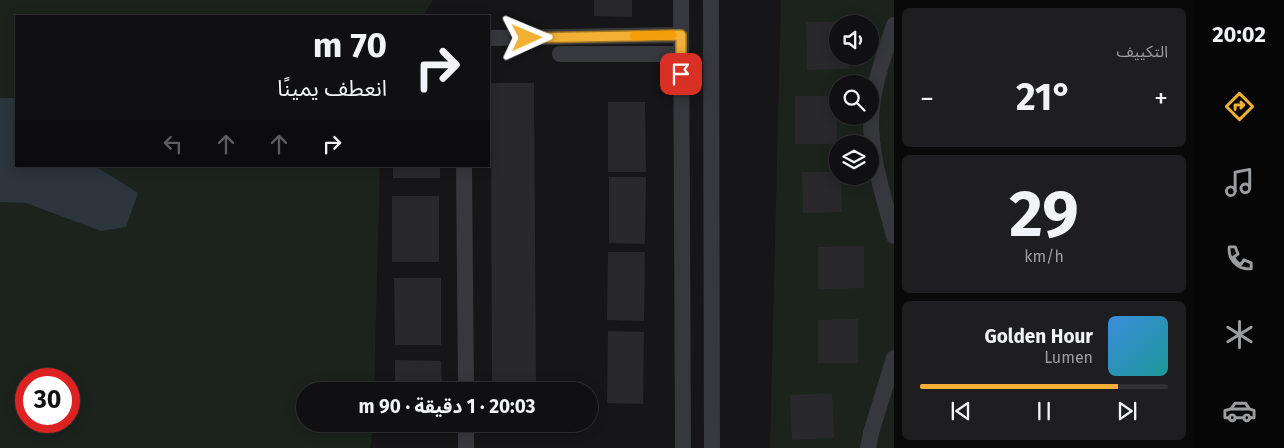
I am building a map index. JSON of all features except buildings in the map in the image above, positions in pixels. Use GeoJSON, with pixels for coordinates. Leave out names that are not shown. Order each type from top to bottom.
{"type":"FeatureCollection","features":[{"type":"Feature","properties":{"kind":"street"},"geometry":{"type":"LineString","coordinates":[[681,0],[683,448]]}},
{"type":"Feature","properties":{"kind":"street"},"geometry":{"type":"LineString","coordinates":[[711,0],[712,448]]}},
{"type":"Feature","properties":{"kind":"street"},"geometry":{"type":"LineString","coordinates":[[894,25],[881,63],[872,108],[872,139],[877,168],[894,236]]}},
{"type":"Feature","properties":{"kind":"street"},"geometry":{"type":"LineString","coordinates":[[490,38],[681,35]]}},
{"type":"Feature","properties":{"kind":"street"},"geometry":{"type":"LineString","coordinates":[[560,54],[681,54]]}},
{"type":"Feature","properties":{"kind":"street"},"geometry":{"type":"LineString","coordinates":[[464,167],[466,382]]}},
{"type":"Feature","properties":{"kind":"street"},"geometry":{"type":"LineString","coordinates":[[868,448],[894,358]]}},
{"type":"Feature","properties":{"kind":"street"},"geometry":{"type":"LineString","coordinates":[[466,432],[466,448]]}},
{"type":"Feature","properties":{"kind":"shaded area"},"geometry":{"type":"Polygon","coordinates":[[[0,0],[433,0],[424,15],[15,15],[15,167],[380,167],[374,382],[296,382],[296,432],[373,432],[370,448],[0,448],[0,0]]]}},
{"type":"Feature","properties":{"kind":"shaded area"},"geometry":{"type":"Polygon","coordinates":[[[781,0],[894,0],[894,448],[770,448],[781,0]]]}},
{"type":"Feature","properties":{"kind":"shaded area"},"geometry":{"type":"Polygon","coordinates":[[[0,98],[15,98],[15,167],[97,167],[138,193],[126,227],[101,231],[26,203],[0,202],[0,98]]]}},
{"type":"Feature","properties":{"kind":"slow traffic"},"geometry":{"type":"LineString","coordinates":[[634,36],[672,35]]}},
{"type":"Feature","properties":{"kind":"route"},"geometry":{"type":"LineString","coordinates":[[527,38],[681,35],[681,74]]}}]}
